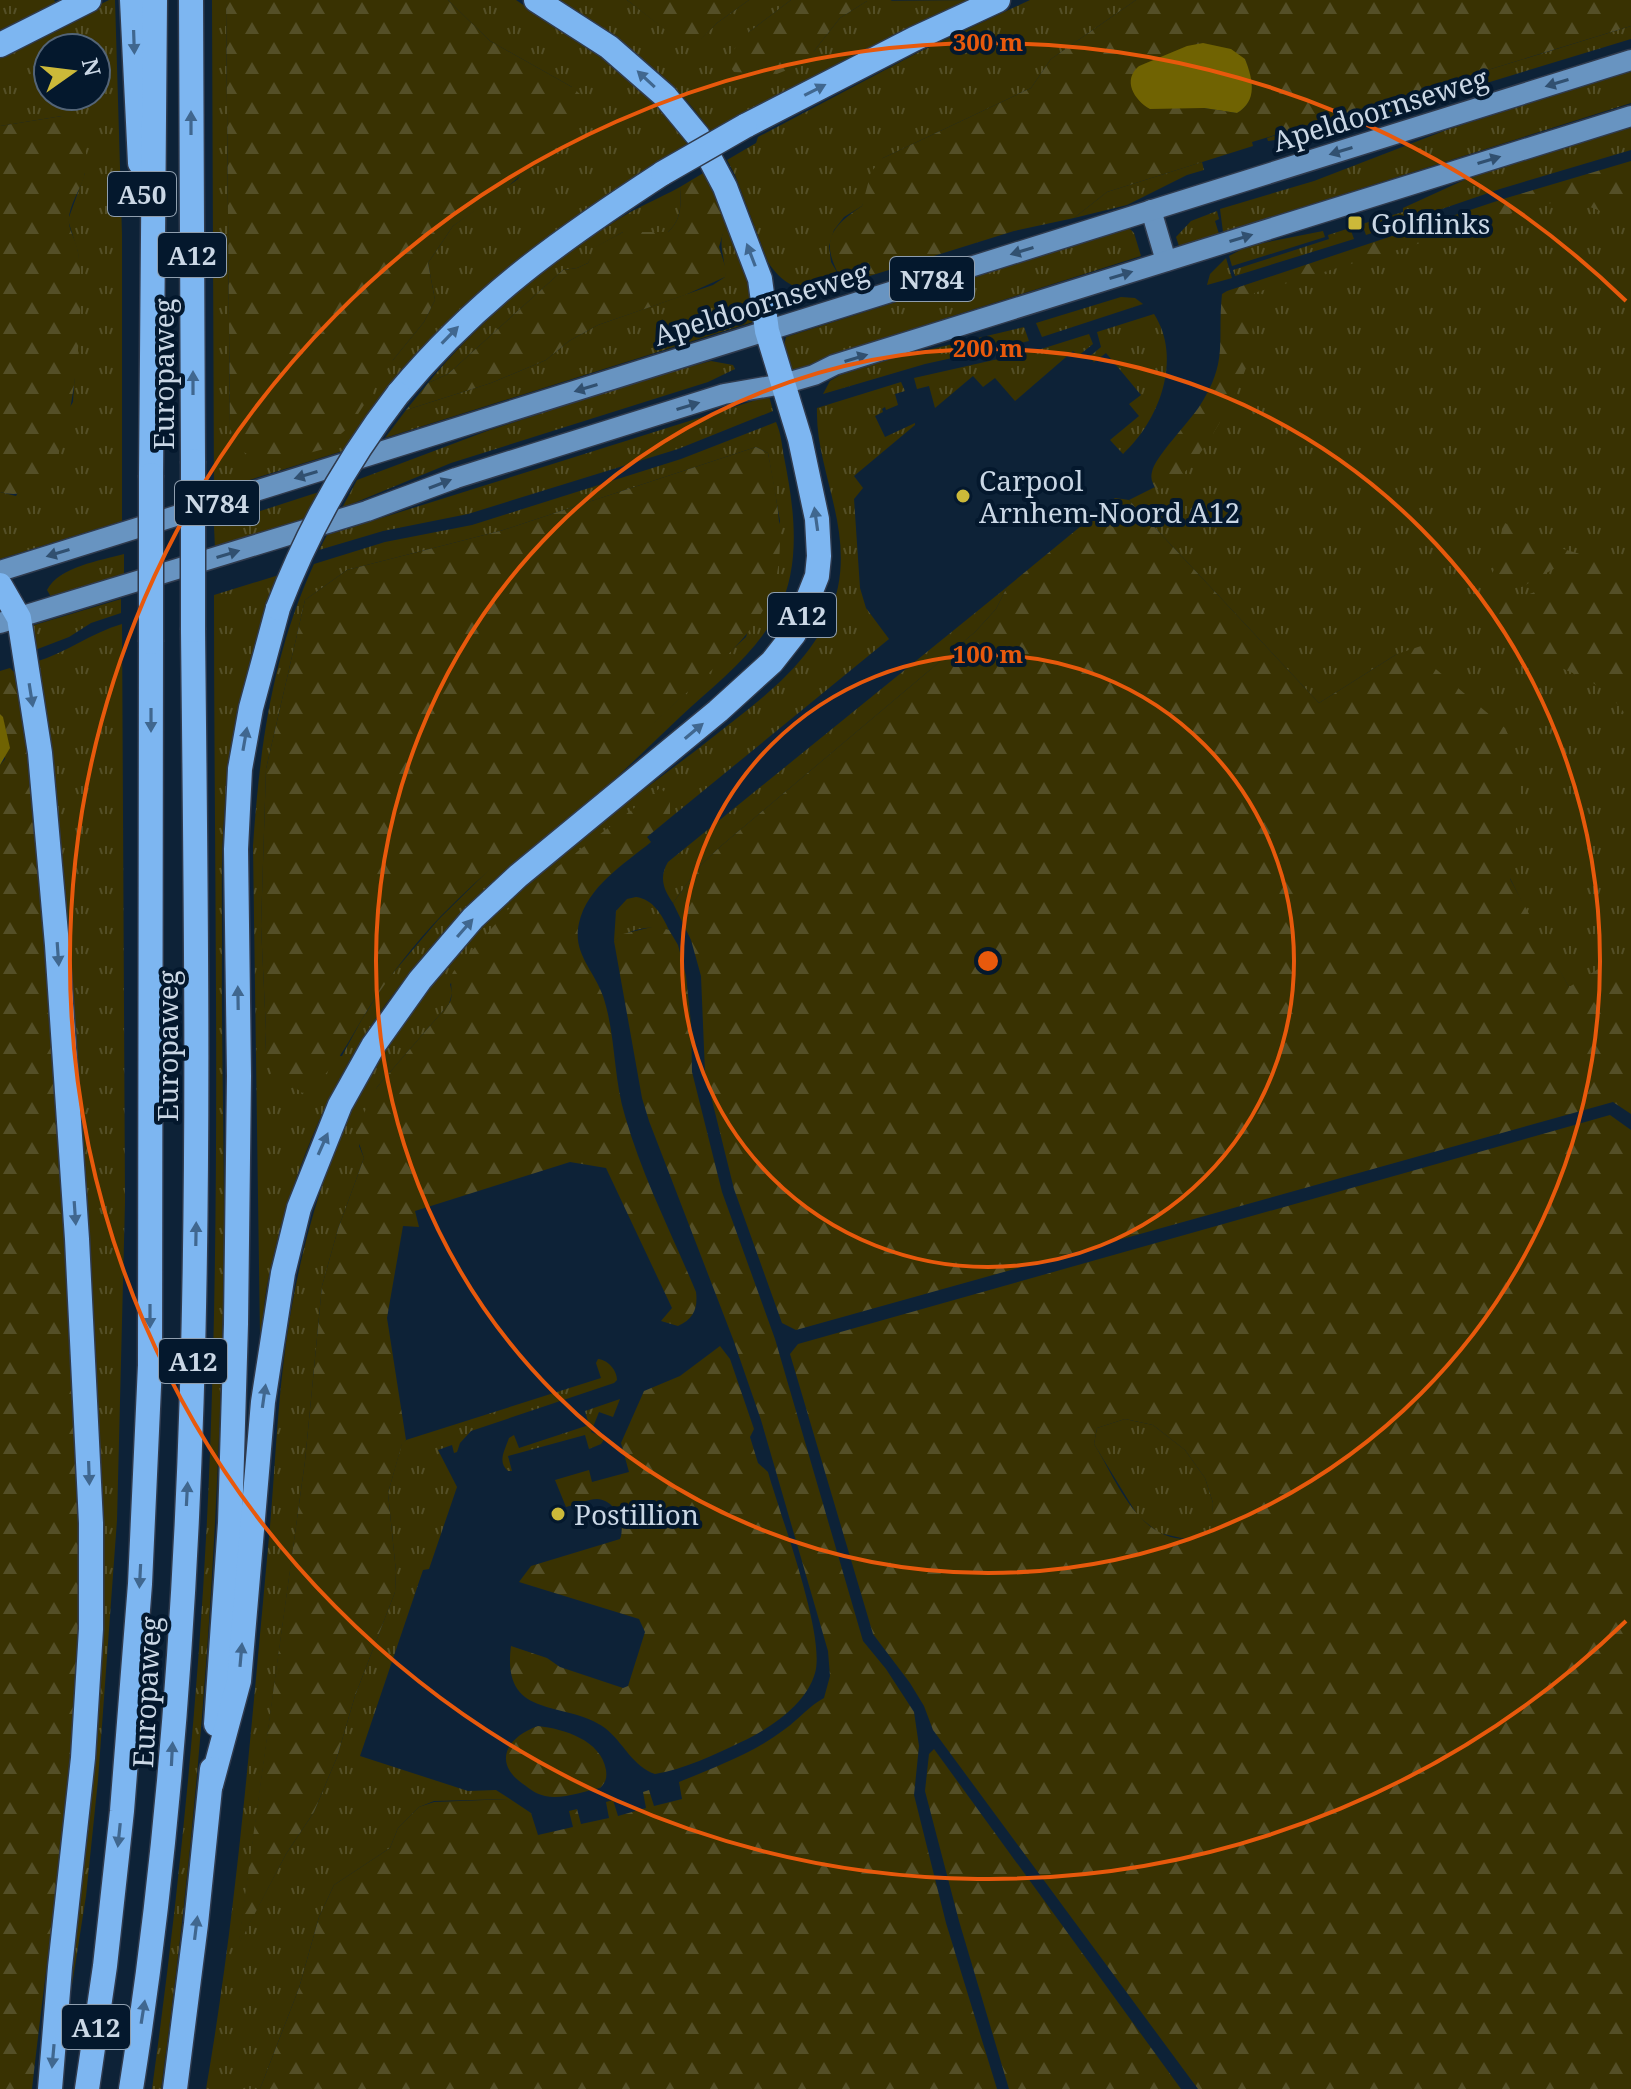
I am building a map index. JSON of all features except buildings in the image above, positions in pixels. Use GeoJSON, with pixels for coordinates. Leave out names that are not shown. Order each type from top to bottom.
{"type":"FeatureCollection","features":[{"type":"Feature","properties":{"kind":"highway"},"geometry":{"type":"LineString","coordinates":[[0,45],[89,0]]}},
{"type":"Feature","properties":{"kind":"highway"},"geometry":{"type":"LineString","coordinates":[[132,0],[145,77]]}},
{"type":"Feature","properties":{"kind":"highway","name":"Europaweg"},"geometry":{"type":"LineString","coordinates":[[87,2089],[105,1966],[122,1811],[140,1584],[149,1380],[151,305],[145,77],[155,0]]}},
{"type":"Feature","properties":{"kind":"highway","name":"Europaweg"},"geometry":{"type":"LineString","coordinates":[[131,2089],[146,1993],[171,1781],[194,1335],[198,1064],[191,0]]}},
{"type":"Feature","properties":{"kind":"highway"},"geometry":{"type":"LineString","coordinates":[[536,0],[609,47],[637,70],[665,96],[698,136],[725,187],[760,279],[767,331],[783,384]]}},
{"type":"Feature","properties":{"kind":"highway","name":"A12"},"geometry":{"type":"LineString","coordinates":[[175,2089],[211,1785],[230,1523],[239,1076],[236,849],[239,782],[251,708],[278,608],[296,562],[329,496],[368,433],[456,329],[492,295],[567,237],[663,173],[745,126],[914,39],[998,0]]}},
{"type":"Feature","properties":{"kind":"highway","name":"A12"},"geometry":{"type":"LineString","coordinates":[[211,1785],[239,1681],[263,1402],[283,1273],[299,1208],[318,1157],[340,1105],[373,1046],[420,980],[473,918],[518,876],[718,711],[772,662],[794,634],[817,576],[819,556],[817,519],[803,453],[783,384]]}},
{"type":"Feature","properties":{"kind":"highway"},"geometry":{"type":"LineString","coordinates":[[0,585],[10,621]]}},
{"type":"Feature","properties":{"kind":"highway","name":"A12"},"geometry":{"type":"LineString","coordinates":[[10,621],[40,753],[57,945],[79,1269],[91,1523],[91,1629],[83,1758],[50,2089]]}},
{"type":"Feature","properties":{"kind":"main road","name":"Apeldoornseweg"},"geometry":{"type":"LineString","coordinates":[[0,571],[1631,60]]}},
{"type":"Feature","properties":{"kind":"main road","name":"N784"},"geometry":{"type":"LineString","coordinates":[[10,621],[367,511],[456,478],[724,394],[783,384],[814,375],[834,365],[1631,116]]}},
{"type":"Feature","properties":{"kind":"main road"},"geometry":{"type":"LineString","coordinates":[[1151,210],[1166,261]]}},
{"type":"Feature","properties":{"kind":"green space"},"geometry":{"type":"Polygon","coordinates":[[[0,0],[54,0],[56,3],[0,30],[0,0]]]}},
{"type":"Feature","properties":{"kind":"green space"},"geometry":{"type":"Polygon","coordinates":[[[109,0],[115,0],[122,235],[122,521],[0,559],[0,492],[16,496],[73,402],[80,291],[78,252],[68,220],[85,173],[62,116],[0,126],[0,55],[32,39],[32,112],[112,112],[112,32],[46,32],[109,0]]]}},
{"type":"Feature","properties":{"kind":"green space"},"geometry":{"type":"Polygon","coordinates":[[[212,0],[226,0],[230,429],[393,360],[424,322],[435,300],[428,263],[453,226],[518,179],[572,87],[490,41],[448,0],[516,0],[618,69],[667,115],[689,145],[385,396],[343,451],[214,491],[212,0]]]}},
{"type":"Feature","properties":{"kind":"green space"},"geometry":{"type":"Polygon","coordinates":[[[226,0],[448,0],[490,41],[581,95],[577,110],[556,143],[502,192],[453,226],[428,263],[435,300],[424,322],[393,360],[351,425],[324,449],[265,465],[242,451],[230,429],[226,0]]]}},
{"type":"Feature","properties":{"kind":"green space"},"geometry":{"type":"Polygon","coordinates":[[[559,0],[627,0],[691,49],[717,23],[749,0],[791,0],[749,32],[735,72],[754,72],[814,51],[840,18],[867,1],[974,0],[711,132],[679,92],[642,58],[559,0]]]}},
{"type":"Feature","properties":{"kind":"green space"},"geometry":{"type":"Polygon","coordinates":[[[627,0],[749,0],[717,23],[691,50],[627,0]]]}},
{"type":"Feature","properties":{"kind":"green space"},"geometry":{"type":"Polygon","coordinates":[[[791,0],[892,0],[867,1],[840,18],[799,65],[777,74],[734,72],[725,60],[749,32],[791,0]]]}},
{"type":"Feature","properties":{"kind":"green space"},"geometry":{"type":"Polygon","coordinates":[[[1030,0],[1136,0],[1051,59],[1031,88],[883,158],[862,206],[844,217],[834,230],[829,246],[831,262],[844,284],[811,289],[784,280],[768,262],[727,160],[756,143],[758,137],[919,52],[1030,0]]]}},
{"type":"Feature","properties":{"kind":"green space"},"geometry":{"type":"Polygon","coordinates":[[[1136,0],[1631,0],[1631,26],[1252,142],[1253,146],[1107,192],[1074,218],[1014,231],[844,284],[832,259],[830,240],[840,223],[862,206],[871,172],[883,158],[1031,88],[1051,59],[1136,0]],[[1245,59],[1152,62],[1139,66],[1156,107],[1204,108],[1237,113],[1248,103],[1250,96],[1251,82],[1245,59]]]}},
{"type":"Feature","properties":{"kind":"green space"},"geometry":{"type":"Polygon","coordinates":[[[1631,26],[1631,39],[1335,129],[1332,124],[1276,142],[1267,138],[1631,26]]]}},
{"type":"Feature","properties":{"kind":"green space"},"geometry":{"type":"Polygon","coordinates":[[[1631,71],[1631,103],[1223,232],[1220,209],[1314,181],[1449,129],[1631,71]]]}},
{"type":"Feature","properties":{"kind":"green space"},"geometry":{"type":"Polygon","coordinates":[[[62,116],[80,122],[86,156],[84,177],[69,218],[80,273],[76,374],[62,442],[52,468],[40,484],[30,490],[5,493],[0,492],[0,126],[62,116]]]}},
{"type":"Feature","properties":{"kind":"green space"},"geometry":{"type":"Polygon","coordinates":[[[1631,127],[1631,150],[1500,189],[1366,235],[1362,224],[1403,212],[1403,208],[1473,176],[1631,127]]]}},
{"type":"Feature","properties":{"kind":"green space"},"geometry":{"type":"Polygon","coordinates":[[[1631,161],[1631,208],[1613,216],[1575,201],[1532,205],[1490,222],[1467,240],[1447,235],[1254,293],[1250,354],[1235,394],[1197,458],[1169,486],[1156,489],[1151,477],[1154,466],[1199,407],[1215,377],[1220,352],[1222,294],[1503,199],[1631,161]]]}},
{"type":"Feature","properties":{"kind":"green space"},"geometry":{"type":"Polygon","coordinates":[[[1202,162],[1204,170],[1187,175],[1127,205],[1074,218],[1107,192],[1202,162]]]}},
{"type":"Feature","properties":{"kind":"green space"},"geometry":{"type":"Polygon","coordinates":[[[1631,167],[1631,1096],[1533,924],[1397,654],[1319,703],[1129,500],[1161,484],[1208,411],[1226,337],[1223,298],[1631,167]]]}},
{"type":"Feature","properties":{"kind":"green space"},"geometry":{"type":"Polygon","coordinates":[[[705,172],[726,223],[719,247],[725,277],[685,295],[598,325],[569,341],[546,360],[491,383],[406,410],[428,383],[448,374],[563,270],[588,263],[595,247],[623,232],[668,232],[678,217],[680,187],[705,172]]]}},
{"type":"Feature","properties":{"kind":"green space"},"geometry":{"type":"Polygon","coordinates":[[[680,187],[678,217],[668,232],[623,232],[596,247],[588,263],[563,270],[448,374],[428,383],[469,337],[539,276],[622,217],[680,187]]]}},
{"type":"Feature","properties":{"kind":"green space"},"geometry":{"type":"Polygon","coordinates":[[[1217,211],[1219,219],[1215,221],[1219,234],[1179,246],[1176,237],[1191,221],[1217,211]]]}},
{"type":"Feature","properties":{"kind":"green space"},"geometry":{"type":"Polygon","coordinates":[[[726,223],[748,281],[753,322],[385,438],[406,410],[491,383],[546,360],[569,341],[598,325],[713,285],[725,277],[722,245],[726,223]]]}},
{"type":"Feature","properties":{"kind":"green space"},"geometry":{"type":"Polygon","coordinates":[[[1129,228],[1134,233],[1141,256],[830,355],[810,371],[792,377],[784,346],[786,337],[1129,228]]]}},
{"type":"Feature","properties":{"kind":"green space"},"geometry":{"type":"Polygon","coordinates":[[[1350,228],[1354,239],[1235,276],[1233,270],[1329,239],[1328,235],[1350,228]]]}},
{"type":"Feature","properties":{"kind":"green space"},"geometry":{"type":"Polygon","coordinates":[[[1323,231],[1325,237],[1232,266],[1229,256],[1248,246],[1323,231]]]}},
{"type":"Feature","properties":{"kind":"green space"},"geometry":{"type":"Polygon","coordinates":[[[1226,258],[1232,278],[1207,285],[1210,274],[1226,258]]]}},
{"type":"Feature","properties":{"kind":"green space"},"geometry":{"type":"Polygon","coordinates":[[[1121,297],[1135,298],[1143,304],[1042,337],[1036,323],[1121,297]]]}},
{"type":"Feature","properties":{"kind":"green space"},"geometry":{"type":"Polygon","coordinates":[[[1154,314],[1166,350],[1163,388],[1147,425],[1123,454],[1110,440],[1139,416],[1129,404],[1141,395],[1106,353],[1094,362],[1089,357],[1101,347],[1097,332],[1154,314]]]}},
{"type":"Feature","properties":{"kind":"green space"},"geometry":{"type":"Polygon","coordinates":[[[1024,327],[1029,341],[925,364],[823,394],[830,381],[840,375],[894,358],[1024,327]]]}},
{"type":"Feature","properties":{"kind":"green space"},"geometry":{"type":"Polygon","coordinates":[[[1089,334],[1093,344],[1078,356],[1073,351],[1015,401],[995,378],[983,387],[973,376],[935,408],[929,386],[917,389],[914,378],[1038,350],[1089,334]]]}},
{"type":"Feature","properties":{"kind":"green space"},"geometry":{"type":"Polygon","coordinates":[[[711,361],[733,365],[735,369],[708,382],[451,463],[342,508],[357,480],[487,431],[711,361]]]}},
{"type":"Feature","properties":{"kind":"green space"},"geometry":{"type":"Polygon","coordinates":[[[901,382],[905,391],[895,394],[898,405],[886,410],[885,407],[875,416],[885,437],[915,425],[854,476],[863,488],[854,499],[860,588],[866,608],[889,639],[670,818],[670,797],[450,984],[452,993],[449,1004],[377,1087],[359,1146],[364,1158],[338,1229],[322,1286],[305,1461],[239,1943],[286,1854],[314,1812],[337,1757],[355,1696],[395,1592],[396,1572],[388,1493],[402,1443],[601,1378],[596,1363],[598,1359],[611,1366],[617,1380],[471,1431],[460,1443],[457,1452],[454,1453],[452,1445],[438,1450],[457,1487],[429,1569],[423,1570],[360,1756],[468,1791],[496,1790],[510,1799],[434,1801],[419,1807],[398,1828],[390,1848],[334,1885],[319,1917],[299,1988],[260,2089],[206,2089],[242,1819],[287,1334],[307,1236],[338,1141],[366,1079],[406,1016],[481,928],[583,836],[771,690],[806,654],[831,611],[841,563],[837,518],[821,451],[817,408],[901,382]]]}},
{"type":"Feature","properties":{"kind":"green space"},"geometry":{"type":"Polygon","coordinates":[[[769,396],[773,411],[678,449],[468,514],[383,531],[319,550],[327,535],[769,396]]]}},
{"type":"Feature","properties":{"kind":"green space"},"geometry":{"type":"Polygon","coordinates":[[[776,422],[788,476],[794,535],[786,593],[778,611],[758,642],[734,668],[591,801],[475,899],[435,942],[386,1004],[345,1068],[312,1136],[276,1245],[260,1335],[253,846],[270,702],[288,633],[314,564],[385,542],[472,525],[681,459],[776,422]],[[756,447],[500,531],[347,570],[305,600],[266,769],[261,926],[265,1052],[342,1056],[387,980],[438,920],[503,856],[568,802],[746,637],[780,521],[768,453],[756,447]]]}},
{"type":"Feature","properties":{"kind":"green space"},"geometry":{"type":"Polygon","coordinates":[[[756,447],[768,453],[780,528],[774,586],[758,619],[723,660],[440,917],[396,969],[326,1074],[303,1093],[273,1074],[265,1052],[261,926],[266,769],[305,600],[347,570],[500,531],[756,447]]]}},
{"type":"Feature","properties":{"kind":"green space"},"geometry":{"type":"Polygon","coordinates":[[[319,492],[303,520],[215,548],[214,526],[319,492]]]}},
{"type":"Feature","properties":{"kind":"green space"},"geometry":{"type":"Polygon","coordinates":[[[1115,498],[1129,500],[1319,703],[1397,654],[1424,645],[1425,656],[1431,665],[1505,728],[1522,777],[1510,879],[1569,987],[1608,963],[1631,975],[1631,1114],[1613,1102],[796,1330],[782,1323],[734,1189],[705,1072],[701,976],[691,940],[673,903],[699,867],[721,846],[975,632],[996,609],[1007,587],[1115,498]]]}},
{"type":"Feature","properties":{"kind":"green space"},"geometry":{"type":"Polygon","coordinates":[[[1501,521],[1550,545],[1580,554],[1522,587],[1486,583],[1500,554],[1501,521]]]}},
{"type":"Feature","properties":{"kind":"green space"},"geometry":{"type":"Polygon","coordinates":[[[1597,549],[1631,585],[1631,722],[1602,689],[1529,650],[1505,632],[1484,609],[1551,584],[1597,549]]]}},
{"type":"Feature","properties":{"kind":"green space"},"geometry":{"type":"Polygon","coordinates":[[[124,554],[124,577],[51,597],[47,590],[61,575],[71,570],[124,554]]]}},
{"type":"Feature","properties":{"kind":"green space"},"geometry":{"type":"Polygon","coordinates":[[[279,575],[240,726],[224,817],[224,1265],[216,1506],[203,1701],[185,1895],[161,2089],[152,2089],[189,1771],[202,1612],[210,1452],[216,1131],[214,595],[279,575]]]}},
{"type":"Feature","properties":{"kind":"green space"},"geometry":{"type":"Polygon","coordinates":[[[1007,587],[996,609],[975,632],[721,846],[699,867],[673,903],[663,883],[668,862],[1007,587]]]}},
{"type":"Feature","properties":{"kind":"green space"},"geometry":{"type":"Polygon","coordinates":[[[121,599],[121,613],[91,623],[69,637],[35,650],[31,626],[121,599]]]}},
{"type":"Feature","properties":{"kind":"green space"},"geometry":{"type":"Polygon","coordinates":[[[122,624],[125,1202],[117,1520],[98,1780],[86,1896],[67,2017],[92,1781],[101,1631],[35,662],[122,624]]]}},
{"type":"Feature","properties":{"kind":"green space"},"geometry":{"type":"Polygon","coordinates":[[[10,668],[21,679],[46,966],[74,1380],[80,1551],[78,1656],[69,1780],[32,2089],[0,2089],[0,765],[5,759],[3,718],[0,714],[0,671],[10,668]]]}},
{"type":"Feature","properties":{"kind":"green space"},"geometry":{"type":"Polygon","coordinates":[[[660,788],[670,797],[670,818],[647,837],[651,842],[598,887],[583,910],[578,934],[581,952],[607,1011],[618,1086],[632,1138],[696,1292],[695,1308],[688,1320],[678,1326],[661,1321],[672,1308],[606,1168],[570,1162],[415,1211],[419,1227],[403,1226],[387,1318],[406,1440],[402,1444],[388,1493],[396,1572],[395,1592],[355,1696],[337,1757],[314,1812],[286,1854],[238,1946],[305,1461],[322,1286],[338,1229],[364,1158],[355,1131],[377,1087],[449,1004],[453,972],[521,895],[660,788]]]}},
{"type":"Feature","properties":{"kind":"green space"},"geometry":{"type":"Polygon","coordinates":[[[636,897],[652,904],[669,930],[641,929],[614,941],[616,911],[627,899],[636,897]]]}},
{"type":"Feature","properties":{"kind":"green space"},"geometry":{"type":"Polygon","coordinates":[[[656,926],[669,930],[678,945],[686,976],[692,1072],[722,1192],[775,1339],[863,1641],[914,1712],[919,1746],[914,1795],[946,1923],[997,2089],[260,2089],[299,1988],[319,1917],[334,1885],[390,1848],[398,1828],[419,1807],[434,1802],[510,1799],[531,1813],[538,1835],[573,1827],[569,1811],[577,1809],[581,1824],[609,1818],[606,1802],[613,1800],[618,1816],[646,1808],[643,1792],[649,1790],[654,1806],[682,1799],[679,1782],[760,1745],[824,1698],[830,1676],[828,1651],[761,1420],[642,1098],[614,941],[623,934],[656,926]]]}},
{"type":"Feature","properties":{"kind":"green space"},"geometry":{"type":"Polygon","coordinates":[[[1610,1115],[1631,1130],[1631,2089],[1198,2089],[933,1730],[924,1706],[910,1683],[873,1634],[790,1354],[798,1344],[1610,1115]],[[1125,1419],[1097,1428],[1094,1444],[1130,1505],[1154,1529],[1186,1539],[1210,1533],[1213,1503],[1205,1478],[1185,1450],[1153,1425],[1125,1419]]]}},
{"type":"Feature","properties":{"kind":"green space"},"geometry":{"type":"Polygon","coordinates":[[[720,1346],[730,1359],[754,1429],[750,1437],[758,1463],[768,1472],[800,1574],[814,1632],[817,1655],[815,1673],[795,1705],[763,1730],[699,1761],[655,1774],[640,1766],[605,1728],[589,1719],[526,1698],[516,1687],[511,1670],[511,1646],[547,1658],[560,1667],[623,1688],[628,1686],[645,1632],[639,1619],[519,1582],[531,1566],[620,1539],[620,1520],[609,1503],[593,1499],[566,1507],[555,1480],[589,1470],[592,1482],[629,1472],[621,1443],[644,1391],[680,1376],[720,1346]]]}},
{"type":"Feature","properties":{"kind":"green space"},"geometry":{"type":"Polygon","coordinates":[[[620,1399],[613,1417],[599,1412],[591,1432],[605,1438],[601,1444],[589,1449],[585,1435],[508,1456],[512,1471],[508,1471],[503,1464],[504,1451],[509,1438],[514,1435],[519,1448],[589,1425],[585,1411],[620,1399]]]}},
{"type":"Feature","properties":{"kind":"green space"},"geometry":{"type":"Polygon","coordinates":[[[1125,1419],[1153,1425],[1185,1450],[1205,1478],[1213,1503],[1211,1533],[1186,1539],[1159,1533],[1138,1516],[1094,1444],[1097,1428],[1125,1419]]]}},
{"type":"Feature","properties":{"kind":"green space"},"geometry":{"type":"Polygon","coordinates":[[[538,1726],[570,1733],[597,1751],[606,1773],[605,1782],[600,1788],[552,1797],[539,1794],[513,1776],[506,1759],[511,1743],[538,1726]]]}},
{"type":"Feature","properties":{"kind":"green space"},"geometry":{"type":"Polygon","coordinates":[[[934,1749],[1181,2089],[1009,2089],[959,1921],[925,1791],[929,1754],[934,1749]]]}},
{"type":"Feature","properties":{"kind":"shaded area"},"geometry":{"type":"Polygon","coordinates":[[[1203,43],[1231,49],[1245,59],[1252,89],[1244,108],[1237,113],[1204,108],[1150,109],[1139,100],[1132,89],[1131,77],[1139,66],[1187,46],[1203,43]]]}},
{"type":"Feature","properties":{"kind":"shaded area"},"geometry":{"type":"Polygon","coordinates":[[[0,714],[10,748],[0,765],[0,714]]]}},
{"type":"Feature","properties":{"kind":"place","name":"Golflinks"},"geometry":{"type":"Point","coordinates":[1355,223]}},
{"type":"Feature","properties":{"kind":"place","name":"Carpool Arnhem-Noord A12"},"geometry":{"type":"Point","coordinates":[963,496]}},
{"type":"Feature","properties":{"kind":"place","name":"Postillion"},"geometry":{"type":"Point","coordinates":[558,1514]}}]}
